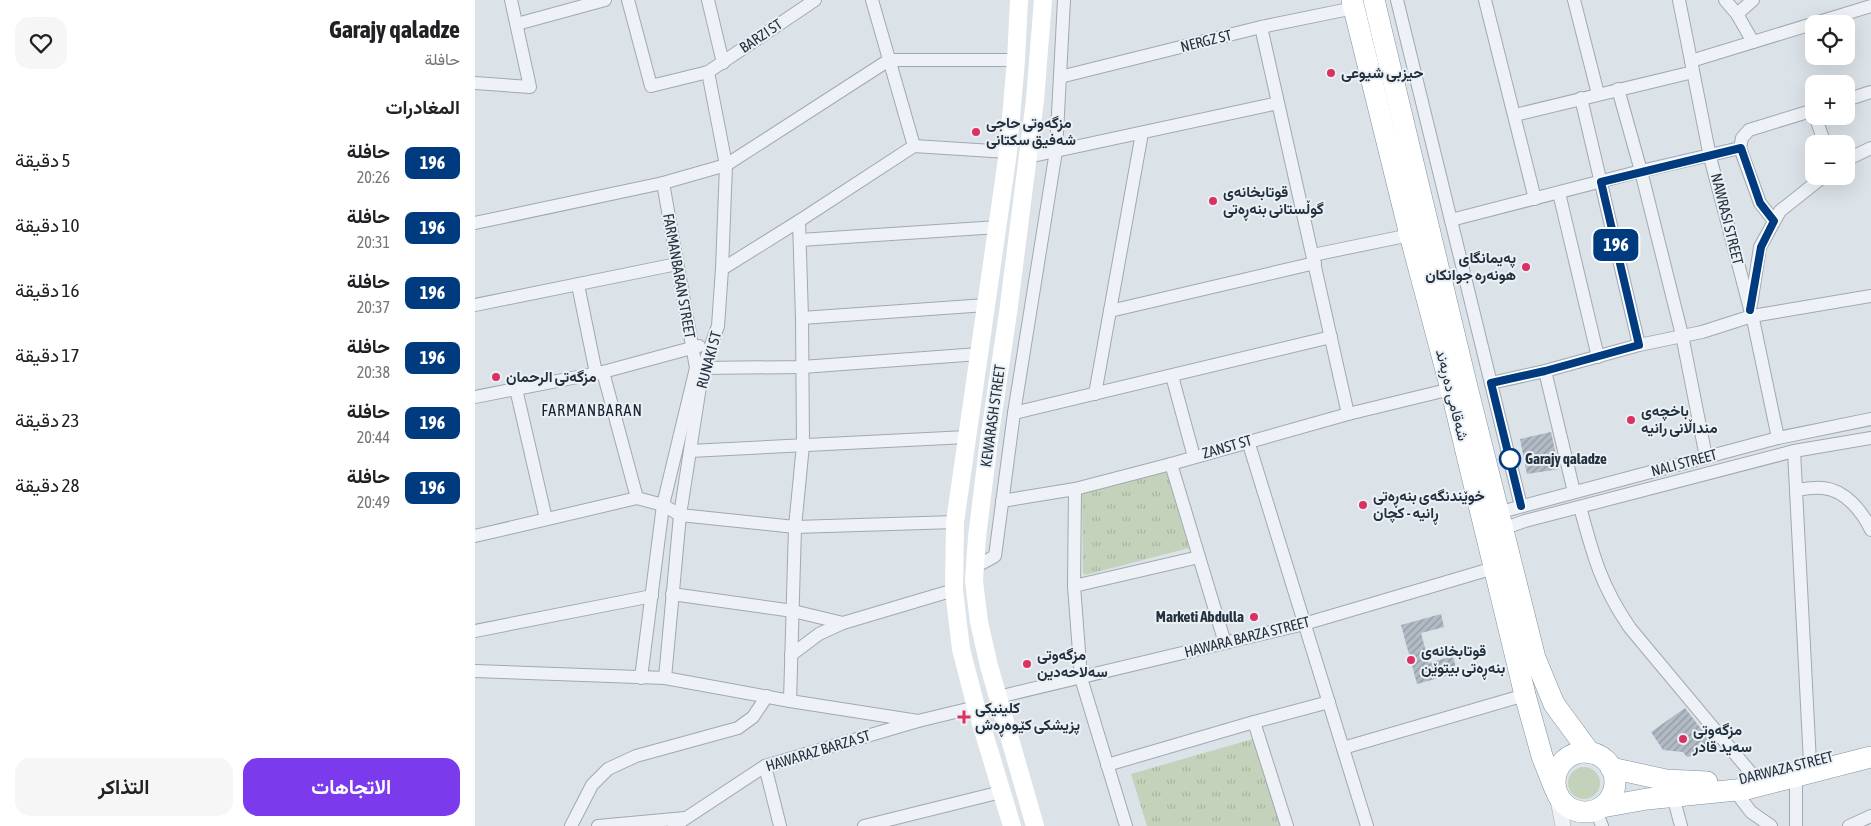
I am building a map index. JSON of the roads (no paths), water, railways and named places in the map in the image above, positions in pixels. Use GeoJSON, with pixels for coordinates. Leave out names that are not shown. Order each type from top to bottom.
{"type":"FeatureCollection","features":[{"type":"Feature","properties":{"kind":"highway","name":"شەقامی دەربەند"},"geometry":{"type":"LineString","coordinates":[[1374,0],[1535,658],[1553,704],[1590,753]]}},
{"type":"Feature","properties":{"kind":"highway","name":"شەقامی دەربەند"},"geometry":{"type":"LineString","coordinates":[[1353,4],[1410,235],[1451,389],[1525,695],[1542,756],[1556,792]]}},
{"type":"Feature","properties":{"kind":"highway","name":"DARWAZA STREET"},"geometry":{"type":"LineString","coordinates":[[1701,788],[1803,770],[1871,747]]}},
{"type":"Feature","properties":{"kind":"highway"},"geometry":{"type":"LineString","coordinates":[[1600,815],[1611,798],[1615,786],[1611,768],[1602,758],[1590,753],[1577,753],[1565,759],[1557,770],[1554,782],[1556,792],[1565,806],[1577,812],[1590,812],[1600,815],[1625,802],[1673,796],[1701,788]]}},
{"type":"Feature","properties":{"kind":"highway"},"geometry":{"type":"LineString","coordinates":[[1611,768],[1701,788],[1735,791],[1756,787],[1803,770],[1871,757]]}},
{"type":"Feature","properties":{"kind":"main road","name":"KEWARASH STREET"},"geometry":{"type":"LineString","coordinates":[[1012,826],[976,707],[961,649],[955,590],[955,522],[1008,152],[1019,0]]}},
{"type":"Feature","properties":{"kind":"main road","name":"KEWARASH STREET"},"geometry":{"type":"LineString","coordinates":[[1035,826],[982,637],[976,601],[975,567],[989,440],[1035,100],[1043,0]]}},
{"type":"Feature","properties":{"kind":"main road"},"geometry":{"type":"LineString","coordinates":[[1013,97],[1035,100]]}},
{"type":"Feature","properties":{"kind":"street"},"geometry":{"type":"LineString","coordinates":[[475,83],[530,87],[511,0]]}},
{"type":"Feature","properties":{"kind":"street"},"geometry":{"type":"LineString","coordinates":[[517,24],[605,0]]}},
{"type":"Feature","properties":{"kind":"street","name":"BARZI ST"},"geometry":{"type":"LineString","coordinates":[[628,0],[651,86],[708,72],[723,63],[801,4],[815,0]]}},
{"type":"Feature","properties":{"kind":"street"},"geometry":{"type":"LineString","coordinates":[[708,0],[723,63]]}},
{"type":"Feature","properties":{"kind":"street"},"geometry":{"type":"LineString","coordinates":[[872,0],[914,146]]}},
{"type":"Feature","properties":{"kind":"street"},"geometry":{"type":"LineString","coordinates":[[975,567],[995,556],[1014,413],[1055,151],[1064,0]]}},
{"type":"Feature","properties":{"kind":"street"},"geometry":{"type":"LineString","coordinates":[[1397,0],[1521,506]]}},
{"type":"Feature","properties":{"kind":"street"},"geometry":{"type":"LineString","coordinates":[[1485,0],[1535,198]]}},
{"type":"Feature","properties":{"kind":"street"},"geometry":{"type":"LineString","coordinates":[[1574,0],[1598,94]]}},
{"type":"Feature","properties":{"kind":"street","name":"NAWRASI STREET"},"geometry":{"type":"LineString","coordinates":[[1679,0],[1710,157],[1751,313],[1778,438]]}},
{"type":"Feature","properties":{"kind":"street"},"geometry":{"type":"LineString","coordinates":[[1725,0],[1737,14],[1753,42]]}},
{"type":"Feature","properties":{"kind":"street"},"geometry":{"type":"LineString","coordinates":[[1737,14],[1753,0]]}},
{"type":"Feature","properties":{"kind":"street","name":"NERGZ ST"},"geometry":{"type":"LineString","coordinates":[[1060,76],[1353,4]]}},
{"type":"Feature","properties":{"kind":"street"},"geometry":{"type":"LineString","coordinates":[[1515,115],[1619,89],[1692,67],[1753,42],[1871,6]]}},
{"type":"Feature","properties":{"kind":"street"},"geometry":{"type":"LineString","coordinates":[[1261,27],[1348,414]]}},
{"type":"Feature","properties":{"kind":"street"},"geometry":{"type":"LineString","coordinates":[[475,223],[663,183],[726,165],[889,60],[1016,60]]}},
{"type":"Feature","properties":{"kind":"street","name":"RUNAKI ST"},"geometry":{"type":"LineString","coordinates":[[641,678],[663,505],[700,367],[712,344],[718,326],[723,269],[726,165],[708,72]]}},
{"type":"Feature","properties":{"kind":"street"},"geometry":{"type":"LineString","coordinates":[[1619,89],[1682,335],[1706,457]]}},
{"type":"Feature","properties":{"kind":"street"},"geometry":{"type":"LineString","coordinates":[[1855,97],[1871,92]]}},
{"type":"Feature","properties":{"kind":"street"},"geometry":{"type":"LineString","coordinates":[[1581,98],[1639,345]]}},
{"type":"Feature","properties":{"kind":"street"},"geometry":{"type":"LineString","coordinates":[[1028,157],[1278,103]]}},
{"type":"Feature","properties":{"kind":"street"},"geometry":{"type":"LineString","coordinates":[[1774,221],[1760,203],[1741,148],[1742,138],[1749,130],[1805,114]]}},
{"type":"Feature","properties":{"kind":"street"},"geometry":{"type":"LineString","coordinates":[[1095,394],[1142,133]]}},
{"type":"Feature","properties":{"kind":"street"},"geometry":{"type":"LineString","coordinates":[[723,269],[914,146],[1008,152]]}},
{"type":"Feature","properties":{"kind":"street"},"geometry":{"type":"LineString","coordinates":[[1451,220],[1641,171],[1710,157],[1741,148]]}},
{"type":"Feature","properties":{"kind":"street"},"geometry":{"type":"LineString","coordinates":[[1855,156],[1871,148]]}},
{"type":"Feature","properties":{"kind":"street","name":"FARMANBARAN STREET"},"geometry":{"type":"LineString","coordinates":[[663,183],[692,348],[700,367]]}},
{"type":"Feature","properties":{"kind":"street"},"geometry":{"type":"LineString","coordinates":[[1751,313],[1761,247],[1780,211],[1813,185]]}},
{"type":"Feature","properties":{"kind":"street"},"geometry":{"type":"LineString","coordinates":[[1559,193],[1598,357]]}},
{"type":"Feature","properties":{"kind":"street"},"geometry":{"type":"LineString","coordinates":[[790,701],[795,527],[803,445],[799,221]]}},
{"type":"Feature","properties":{"kind":"street"},"geometry":{"type":"LineString","coordinates":[[800,240],[998,227]]}},
{"type":"Feature","properties":{"kind":"street"},"geometry":{"type":"LineString","coordinates":[[1110,311],[1410,235]]}},
{"type":"Feature","properties":{"kind":"street"},"geometry":{"type":"LineString","coordinates":[[475,305],[677,264]]}},
{"type":"Feature","properties":{"kind":"street"},"geometry":{"type":"LineString","coordinates":[[578,285],[600,373],[637,498]]}},
{"type":"Feature","properties":{"kind":"street"},"geometry":{"type":"LineString","coordinates":[[1491,383],[1545,371],[1639,345],[1702,332],[1751,313],[1871,296]]}},
{"type":"Feature","properties":{"kind":"street"},"geometry":{"type":"LineString","coordinates":[[802,318],[987,305]]}},
{"type":"Feature","properties":{"kind":"street"},"geometry":{"type":"LineString","coordinates":[[1014,413],[1331,337]]}},
{"type":"Feature","properties":{"kind":"street"},"geometry":{"type":"LineString","coordinates":[[475,396],[600,373],[712,344]]}},
{"type":"Feature","properties":{"kind":"street"},"geometry":{"type":"LineString","coordinates":[[700,367],[802,367],[979,354]]}},
{"type":"Feature","properties":{"kind":"street","name":"RUNAKI ST"},"geometry":{"type":"LineString","coordinates":[[665,678],[671,594],[700,367]]}},
{"type":"Feature","properties":{"kind":"street"},"geometry":{"type":"LineString","coordinates":[[1545,371],[1574,492]]}},
{"type":"Feature","properties":{"kind":"street"},"geometry":{"type":"LineString","coordinates":[[1172,376],[1194,457]]}},
{"type":"Feature","properties":{"kind":"street"},"geometry":{"type":"LineString","coordinates":[[516,389],[546,519]]}},
{"type":"Feature","properties":{"kind":"street","name":"ZANST ST"},"geometry":{"type":"LineString","coordinates":[[1002,501],[1075,489],[1348,414],[1451,389]]}},
{"type":"Feature","properties":{"kind":"street","name":"NALI STREET"},"geometry":{"type":"LineString","coordinates":[[1500,521],[1521,506],[1778,438],[1871,419]]}},
{"type":"Feature","properties":{"kind":"street"},"geometry":{"type":"LineString","coordinates":[[690,451],[967,437]]}},
{"type":"Feature","properties":{"kind":"street","name":"NALI STREET"},"geometry":{"type":"LineString","coordinates":[[1500,521],[1580,506],[1793,451],[1871,438]]}},
{"type":"Feature","properties":{"kind":"street"},"geometry":{"type":"LineString","coordinates":[[1247,441],[1367,826]]}},
{"type":"Feature","properties":{"kind":"street"},"geometry":{"type":"LineString","coordinates":[[1793,451],[1796,490],[1803,770],[1796,826]]}},
{"type":"Feature","properties":{"kind":"street"},"geometry":{"type":"LineString","coordinates":[[1171,464],[1225,643]]}},
{"type":"Feature","properties":{"kind":"street"},"geometry":{"type":"LineString","coordinates":[[1796,490],[1824,488],[1841,493],[1856,506],[1871,530]]}},
{"type":"Feature","properties":{"kind":"street"},"geometry":{"type":"LineString","coordinates":[[1075,489],[1074,586],[1081,678],[1127,826]]}},
{"type":"Feature","properties":{"kind":"street"},"geometry":{"type":"LineString","coordinates":[[475,536],[637,498],[663,505],[680,515],[795,527],[955,522]]}},
{"type":"Feature","properties":{"kind":"street"},"geometry":{"type":"LineString","coordinates":[[1580,506],[1595,561],[1609,595],[1619,612],[1630,628],[1756,779]]}},
{"type":"Feature","properties":{"kind":"street"},"geometry":{"type":"LineString","coordinates":[[1074,586],[1199,557]]}},
{"type":"Feature","properties":{"kind":"street","name":"HAWARA BARZA STREET"},"geometry":{"type":"LineString","coordinates":[[998,698],[1304,624],[1494,568]]}},
{"type":"Feature","properties":{"kind":"street"},"geometry":{"type":"LineString","coordinates":[[791,655],[819,634],[843,623],[955,590]]}},
{"type":"Feature","properties":{"kind":"street"},"geometry":{"type":"LineString","coordinates":[[671,594],[793,611],[843,623]]}},
{"type":"Feature","properties":{"kind":"street"},"geometry":{"type":"LineString","coordinates":[[475,631],[652,596]]}},
{"type":"Feature","properties":{"kind":"street"},"geometry":{"type":"LineString","coordinates":[[475,671],[665,678],[790,701],[918,721]]}},
{"type":"Feature","properties":{"kind":"street"},"geometry":{"type":"LineString","coordinates":[[1343,748],[1525,695]]}},
{"type":"Feature","properties":{"kind":"street"},"geometry":{"type":"LineString","coordinates":[[571,826],[593,785],[608,768],[636,756],[739,728],[753,717],[767,696]]}},
{"type":"Feature","properties":{"kind":"street"},"geometry":{"type":"LineString","coordinates":[[1107,765],[1329,702]]}},
{"type":"Feature","properties":{"kind":"street","name":"HAWARAZ BARZA ST"},"geometry":{"type":"LineString","coordinates":[[674,826],[688,822],[765,766],[918,721],[976,707]]}},
{"type":"Feature","properties":{"kind":"street"},"geometry":{"type":"LineString","coordinates":[[1254,722],[1287,826]]}},
{"type":"Feature","properties":{"kind":"street"},"geometry":{"type":"LineString","coordinates":[[765,766],[780,826]]}},
{"type":"Feature","properties":{"kind":"street"},"geometry":{"type":"LineString","coordinates":[[1735,791],[1762,824]]}},
{"type":"Feature","properties":{"kind":"street"},"geometry":{"type":"LineString","coordinates":[[864,826],[1001,792]]}},
{"type":"Feature","properties":{"kind":"street"},"geometry":{"type":"LineString","coordinates":[[1556,792],[1563,826]]}},
{"type":"Feature","properties":{"kind":"street"},"geometry":{"type":"LineString","coordinates":[[1673,796],[1681,826]]}},
{"type":"Feature","properties":{"kind":"street"},"geometry":{"type":"LineString","coordinates":[[1849,826],[1871,816]]}},
{"type":"Feature","properties":{"kind":"street"},"geometry":{"type":"LineString","coordinates":[[598,826],[688,822]]}},
{"type":"Feature","properties":{"kind":"place","name":"حیزبی شیوعی"},"geometry":{"type":"Point","coordinates":[1331,73]}},
{"type":"Feature","properties":{"kind":"place","name":"مزگەوتی حاجی شەفیق سکتانی"},"geometry":{"type":"Point","coordinates":[976,132]}},
{"type":"Feature","properties":{"kind":"place","name":"قوتابخانه‌ی گوڵستانی بنه‌ڕه‌تی"},"geometry":{"type":"Point","coordinates":[1213,201]}},
{"type":"Feature","properties":{"kind":"place","name":"پەیمانگای هونەرە جوانکان"},"geometry":{"type":"Point","coordinates":[1526,267]}},
{"type":"Feature","properties":{"kind":"place","name":"مزگەتی الرحمان"},"geometry":{"type":"Point","coordinates":[496,377]}},
{"type":"Feature","properties":{"kind":"place","name":"باخچەی منداڵانی رانیە"},"geometry":{"type":"Point","coordinates":[1631,420]}},
{"type":"Feature","properties":{"kind":"place","name":"Garajy qaladze"},"geometry":{"type":"Point","coordinates":[1510,459]}},
{"type":"Feature","properties":{"kind":"place","name":"خوێندنگەی بنەڕەتی ڕانیە - کچان"},"geometry":{"type":"Point","coordinates":[1363,505]}},
{"type":"Feature","properties":{"kind":"place","name":"Marketi Abdulla"},"geometry":{"type":"Point","coordinates":[1254,617]}},
{"type":"Feature","properties":{"kind":"place","name":"قوتابخانەی بنەڕەتی بیتوێن"},"geometry":{"type":"Point","coordinates":[1411,660]}},
{"type":"Feature","properties":{"kind":"place","name":"مزگەوتی سەلاحەدین"},"geometry":{"type":"Point","coordinates":[1027,664]}},
{"type":"Feature","properties":{"kind":"place","name":"كلینیكی پزیشكی كێوەڕەش"},"geometry":{"type":"Point","coordinates":[964,717]}},
{"type":"Feature","properties":{"kind":"place","name":"مزگەوتی سەید قادر"},"geometry":{"type":"Point","coordinates":[1683,739]}},
{"type":"Feature","properties":{"kind":"district","name":"FARMANBARAN"},"geometry":{"type":"Point","coordinates":[592,410]}}]}
